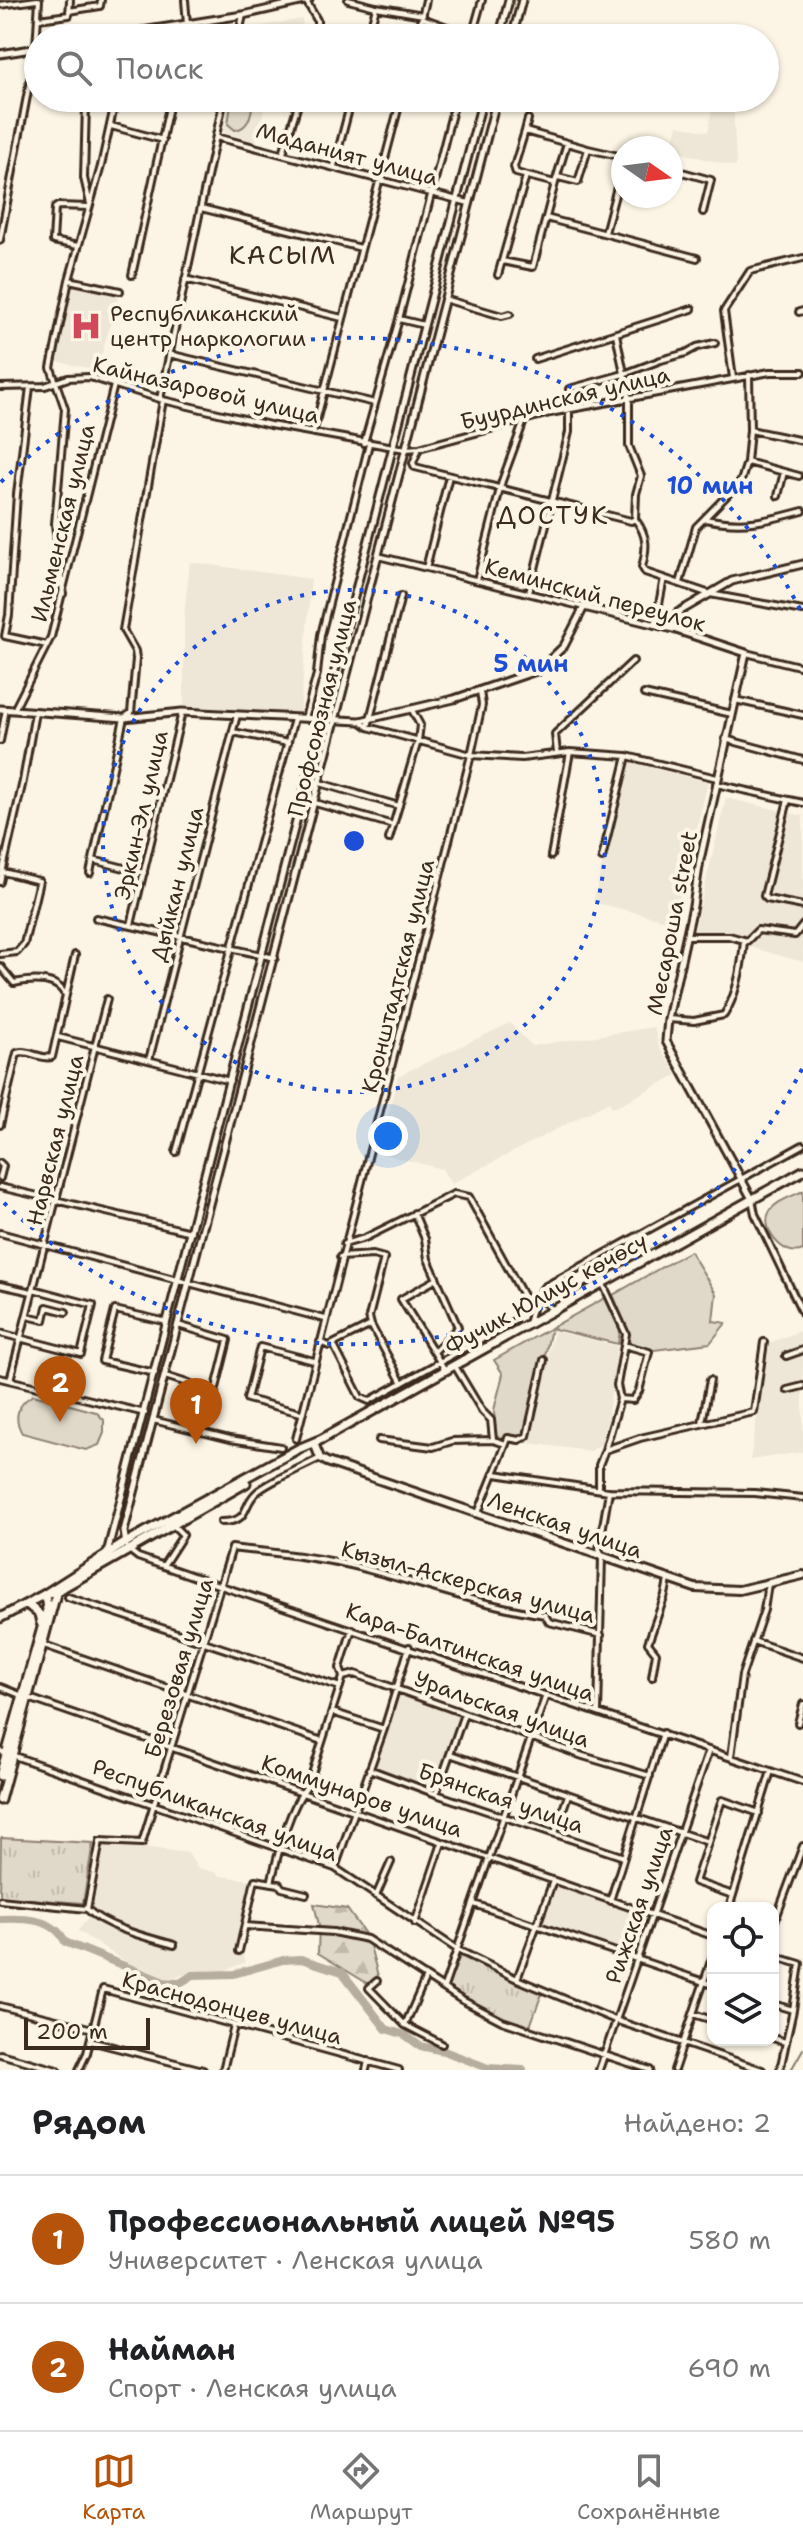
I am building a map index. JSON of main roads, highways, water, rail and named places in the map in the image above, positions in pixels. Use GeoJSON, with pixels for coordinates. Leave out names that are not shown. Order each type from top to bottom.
{"type":"FeatureCollection","features":[{"type":"Feature","properties":{"kind":"main road","name":"Фучик Юлиус көчөсү"},"geometry":{"type":"LineString","coordinates":[[0,1618],[298,1449],[314,1443],[443,1366],[454,1365],[803,1171]]}},
{"type":"Feature","properties":{"kind":"main road","name":"Ленская улица"},"geometry":{"type":"LineString","coordinates":[[314,1443],[320,1458],[327,1462],[695,1588],[720,1591],[803,1575]]}},
{"type":"Feature","properties":{"kind":"main road","name":"Фучик Юлиус көчөсү"},"geometry":{"type":"LineString","coordinates":[[56,1588],[106,1555],[173,1524],[301,1453],[306,1447]]}},
{"type":"Feature","properties":{"kind":"main road"},"geometry":{"type":"LineString","coordinates":[[0,1776],[56,1588]]}},
{"type":"Feature","properties":{"kind":"main road"},"geometry":{"type":"LineString","coordinates":[[41,1644],[47,1604],[45,1594]]}},
{"type":"Feature","properties":{"kind":"main road"},"geometry":{"type":"LineString","coordinates":[[27,1604],[39,1614],[42,1628]]}},
{"type":"Feature","properties":{"kind":"main road"},"geometry":{"type":"LineString","coordinates":[[0,1800],[6,1754]]}},
{"type":"Feature","properties":{"kind":"waterway"},"geometry":{"type":"LineString","coordinates":[[0,1919],[46,1924],[54,1928],[65,1942],[164,1982],[180,1983],[193,1975],[234,1974],[283,1960],[301,1959],[342,1972],[386,2029],[405,2035],[420,2046],[444,2051],[488,2068],[523,2070]]}},
{"type":"Feature","properties":{"kind":"waterway"},"geometry":{"type":"LineString","coordinates":[[791,2070],[803,2049]]}},
{"type":"Feature","properties":{"kind":"place","name":"Республиканский центр наркологии"},"geometry":{"type":"Point","coordinates":[86,326]}},
{"type":"Feature","properties":{"kind":"place","name":"Найман"},"geometry":{"type":"Point","coordinates":[60,1422]}},
{"type":"Feature","properties":{"kind":"place","name":"Профессиональный лицей №95"},"geometry":{"type":"Point","coordinates":[196,1444]}},
{"type":"Feature","properties":{"kind":"district","name":"КАСЫМ"},"geometry":{"type":"Point","coordinates":[283,254]}},
{"type":"Feature","properties":{"kind":"district","name":"ДОСТУК"},"geometry":{"type":"Point","coordinates":[553,514]}}]}
